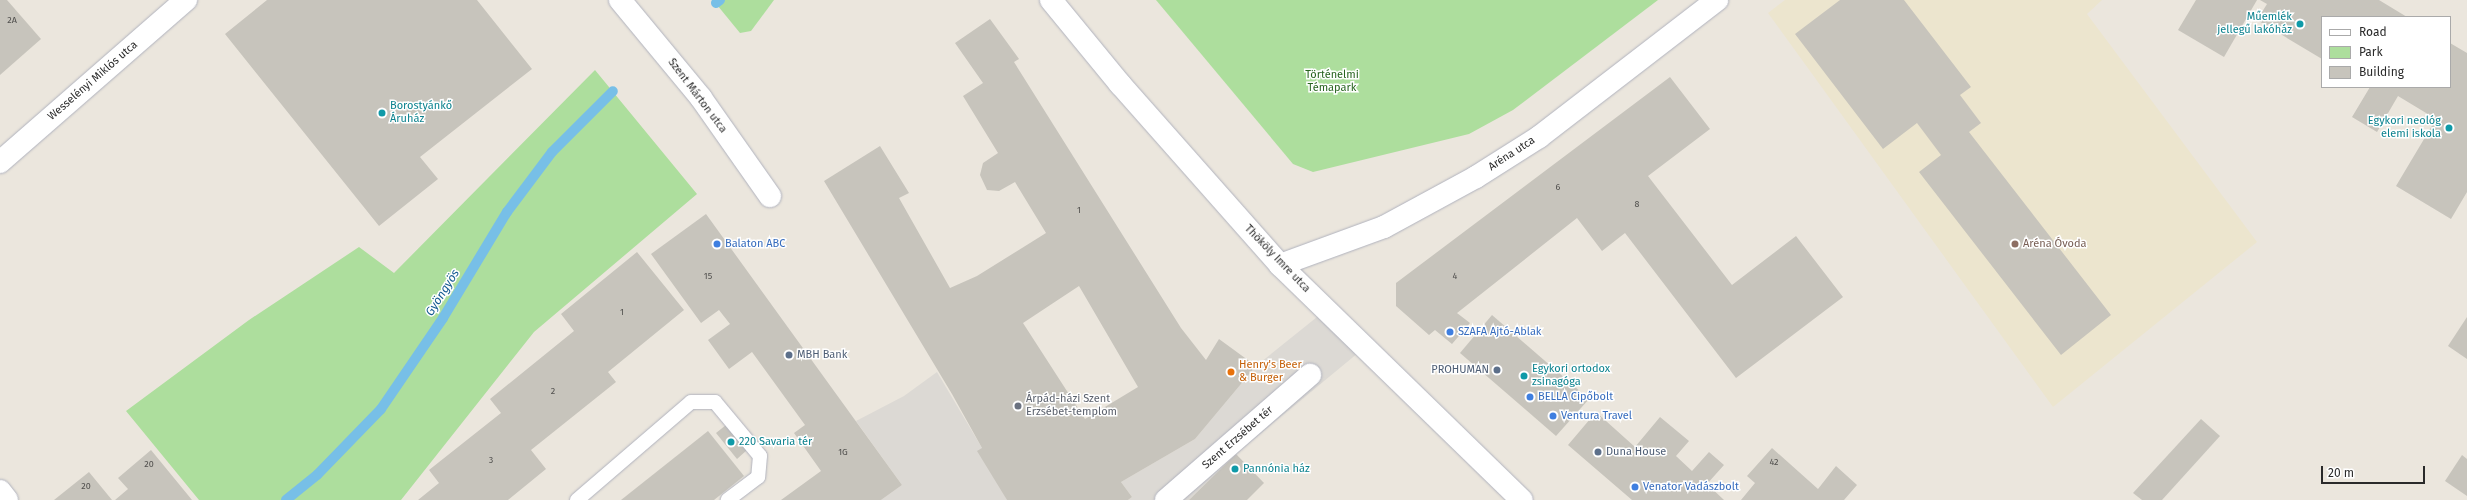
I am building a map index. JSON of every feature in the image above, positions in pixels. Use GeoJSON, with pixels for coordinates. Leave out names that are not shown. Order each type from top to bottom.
{"type":"FeatureCollection","features":[{"type":"Feature","properties":{"kind":"street","name":"Wesselényi Miklós utca"},"geometry":{"type":"LineString","coordinates":[[0,162],[186,0]]}},
{"type":"Feature","properties":{"kind":"street","name":"Szent Márton utca"},"geometry":{"type":"LineString","coordinates":[[620,0],[644,27],[683,76],[770,196]]}},
{"type":"Feature","properties":{"kind":"street","name":"Thököly Imre utca"},"geometry":{"type":"LineString","coordinates":[[1051,0],[1120,84],[1280,265],[1522,500]]}},
{"type":"Feature","properties":{"kind":"street","name":"Aréna utca"},"geometry":{"type":"LineString","coordinates":[[1280,265],[1384,227],[1476,177],[1539,137],[1717,0]]}},
{"type":"Feature","properties":{"kind":"street","name":"Szent Erzsébet tér"},"geometry":{"type":"LineString","coordinates":[[1166,500],[1310,375]]}},
{"type":"Feature","properties":{"kind":"street"},"geometry":{"type":"LineString","coordinates":[[0,491],[7,500]]}},
{"type":"Feature","properties":{"kind":"lane"},"geometry":{"type":"LineString","coordinates":[[577,500],[691,402],[714,402],[760,456],[758,477],[730,499]]}},
{"type":"Feature","properties":{"kind":"shaded area"},"geometry":{"type":"Polygon","coordinates":[[[1785,0],[2102,0],[2087,14],[2257,242],[2053,407],[1768,13],[1785,0]]]}},
{"type":"Feature","properties":{"kind":"shaded area"},"geometry":{"type":"Polygon","coordinates":[[[1327,309],[1364,348],[1236,454],[1189,500],[1128,500],[1132,497],[1121,482],[1195,439],[1256,366],[1327,309]]]}},
{"type":"Feature","properties":{"kind":"shaded area"},"geometry":{"type":"Polygon","coordinates":[[[937,372],[982,448],[1007,500],[881,500],[902,485],[856,421],[904,396],[937,372]]]}},
{"type":"Feature","properties":{"kind":"green space"},"geometry":{"type":"Polygon","coordinates":[[[713,0],[774,0],[751,31],[740,33],[713,0]]]}},
{"type":"Feature","properties":{"kind":"green space","name":"Történelmi Témapark"},"geometry":{"type":"Polygon","coordinates":[[[1156,0],[1658,0],[1513,110],[1469,134],[1313,172],[1293,164],[1156,0]]]}},
{"type":"Feature","properties":{"kind":"green space"},"geometry":{"type":"Polygon","coordinates":[[[595,70],[697,194],[534,332],[401,500],[199,500],[126,411],[249,320],[359,247],[394,273],[595,70]]]}},
{"type":"Feature","properties":{"kind":"building"},"geometry":{"type":"Polygon","coordinates":[[[0,0],[7,0],[41,39],[0,75],[0,0]]]}},
{"type":"Feature","properties":{"kind":"building","name":"Borostyánkő Áruház"},"geometry":{"type":"Polygon","coordinates":[[[267,0],[477,0],[532,69],[420,157],[438,179],[379,226],[225,34],[267,0]]]}},
{"type":"Feature","properties":{"kind":"building","name":"Aréna Óvoda"},"geometry":{"type":"Polygon","coordinates":[[[1840,0],[1904,0],[1971,87],[1960,95],[1981,123],[1969,132],[2111,315],[2061,355],[1919,172],[1941,155],[1917,123],[1883,149],[1795,34],[1840,0]]]}},
{"type":"Feature","properties":{"kind":"building"},"geometry":{"type":"Polygon","coordinates":[[[2196,0],[2257,0],[2224,57],[2178,30],[2196,0]]]}},
{"type":"Feature","properties":{"kind":"building","name":"Műemlék jellegű lakóház"},"geometry":{"type":"Polygon","coordinates":[[[2260,0],[2379,0],[2405,16],[2321,16],[2321,58],[2257,20],[2267,4],[2260,0]]]}},
{"type":"Feature","properties":{"kind":"building"},"geometry":{"type":"Polygon","coordinates":[[[990,19],[1019,59],[1014,62],[1181,328],[1206,360],[1219,339],[1256,366],[1195,439],[1121,482],[1132,497],[1128,500],[1007,500],[977,451],[982,448],[952,394],[824,181],[880,146],[909,193],[899,198],[950,288],[977,276],[1046,233],[1015,182],[999,191],[987,190],[980,175],[983,163],[998,153],[963,96],[983,83],[955,43],[990,19]],[[1079,286],[1023,323],[1085,419],[1138,387],[1079,286]]]}},
{"type":"Feature","properties":{"kind":"building","name":"Egykori neológ elemi iskola"},"geometry":{"type":"Polygon","coordinates":[[[2451,44],[2467,53],[2467,192],[2451,219],[2396,186],[2436,119],[2398,96],[2377,132],[2352,117],[2369,88],[2451,88],[2451,44]]]}},
{"type":"Feature","properties":{"kind":"building"},"geometry":{"type":"Polygon","coordinates":[[[1670,77],[1710,129],[1648,176],[1732,285],[1796,236],[1843,297],[1736,378],[1625,233],[1602,251],[1577,218],[1457,313],[1470,323],[1452,344],[1435,330],[1429,335],[1396,306],[1396,283],[1670,77]]]}},
{"type":"Feature","properties":{"kind":"building"},"geometry":{"type":"Polygon","coordinates":[[[706,214],[902,485],[881,500],[781,500],[821,471],[794,433],[805,425],[752,352],[729,369],[708,340],[730,324],[719,310],[701,323],[651,254],[706,214]]]}},
{"type":"Feature","properties":{"kind":"building"},"geometry":{"type":"Polygon","coordinates":[[[637,252],[684,310],[608,372],[616,382],[531,450],[546,469],[508,500],[418,500],[439,483],[429,470],[501,413],[490,399],[574,331],[561,314],[637,252]]]}},
{"type":"Feature","properties":{"kind":"building","name":"Egykori ortodox zsinagóga"},"geometry":{"type":"Polygon","coordinates":[[[1492,315],[1589,399],[1556,436],[1460,353],[1492,315]]]}},
{"type":"Feature","properties":{"kind":"building"},"geometry":{"type":"Polygon","coordinates":[[[2467,317],[2467,359],[2448,346],[2467,317]]]}},
{"type":"Feature","properties":{"kind":"building"},"geometry":{"type":"Polygon","coordinates":[[[1596,412],[1635,447],[1660,417],[1689,441],[1676,456],[1692,471],[1709,452],[1724,465],[1707,484],[1724,500],[1632,500],[1568,445],[1596,412]]]}},
{"type":"Feature","properties":{"kind":"building"},"geometry":{"type":"Polygon","coordinates":[[[2201,419],[2220,436],[2162,500],[2142,500],[2133,493],[2201,419]]]}},
{"type":"Feature","properties":{"kind":"building","name":"220 Savaria tér"},"geometry":{"type":"Polygon","coordinates":[[[726,425],[747,450],[737,459],[716,433],[726,425]]]}},
{"type":"Feature","properties":{"kind":"building"},"geometry":{"type":"Polygon","coordinates":[[[708,431],[744,476],[714,500],[621,500],[708,431]]]}},
{"type":"Feature","properties":{"kind":"building"},"geometry":{"type":"Polygon","coordinates":[[[1772,448],[1818,489],[1836,466],[1857,485],[1844,500],[1741,500],[1755,483],[1747,476],[1772,448]]]}},
{"type":"Feature","properties":{"kind":"building"},"geometry":{"type":"Polygon","coordinates":[[[151,450],[192,500],[115,500],[128,489],[118,478],[151,450]]]}},
{"type":"Feature","properties":{"kind":"building","name":"Pannónia ház"},"geometry":{"type":"Polygon","coordinates":[[[1236,454],[1264,483],[1247,500],[1189,500],[1236,454]]]}},
{"type":"Feature","properties":{"kind":"building"},"geometry":{"type":"Polygon","coordinates":[[[2462,455],[2467,459],[2467,496],[2445,481],[2462,455]]]}},
{"type":"Feature","properties":{"kind":"building"},"geometry":{"type":"Polygon","coordinates":[[[89,472],[112,500],[54,500],[89,472]]]}},
{"type":"Feature","properties":{"kind":"waterway","name":"Gyöngyös"},"geometry":{"type":"LineString","coordinates":[[716,3],[720,0]]}},
{"type":"Feature","properties":{"kind":"waterway","name":"Gyöngyös"},"geometry":{"type":"LineString","coordinates":[[286,500],[317,475],[381,409],[443,318],[507,212],[552,152],[613,91]]}},
{"type":"Feature","properties":{"kind":"place","name":"Műemlék jellegű lakóház"},"geometry":{"type":"Point","coordinates":[2300,24]}},
{"type":"Feature","properties":{"kind":"place","name":"Borostyánkő Áruház"},"geometry":{"type":"Point","coordinates":[382,113]}},
{"type":"Feature","properties":{"kind":"place","name":"Egykori neológ elemi iskola"},"geometry":{"type":"Point","coordinates":[2449,128]}},
{"type":"Feature","properties":{"kind":"place","name":"Balaton ABC"},"geometry":{"type":"Point","coordinates":[717,244]}},
{"type":"Feature","properties":{"kind":"place","name":"Aréna Óvoda"},"geometry":{"type":"Point","coordinates":[2015,244]}},
{"type":"Feature","properties":{"kind":"place","name":"SZAFA Ajtó-Ablak"},"geometry":{"type":"Point","coordinates":[1450,332]}},
{"type":"Feature","properties":{"kind":"place","name":"MBH Bank"},"geometry":{"type":"Point","coordinates":[789,355]}},
{"type":"Feature","properties":{"kind":"place","name":"PROHUMAN"},"geometry":{"type":"Point","coordinates":[1497,370]}},
{"type":"Feature","properties":{"kind":"place","name":"Henry's Beer & Burger"},"geometry":{"type":"Point","coordinates":[1231,372]}},
{"type":"Feature","properties":{"kind":"place","name":"Egykori ortodox zsinagóga"},"geometry":{"type":"Point","coordinates":[1524,376]}},
{"type":"Feature","properties":{"kind":"place","name":"BELLA Cipőbolt"},"geometry":{"type":"Point","coordinates":[1530,397]}},
{"type":"Feature","properties":{"kind":"place","name":"Árpád-házi Szent Erzsébet-templom"},"geometry":{"type":"Point","coordinates":[1018,406]}},
{"type":"Feature","properties":{"kind":"place","name":"Ventura Travel"},"geometry":{"type":"Point","coordinates":[1553,416]}},
{"type":"Feature","properties":{"kind":"place","name":"220 Savaria tér"},"geometry":{"type":"Point","coordinates":[731,442]}},
{"type":"Feature","properties":{"kind":"place","name":"Duna House"},"geometry":{"type":"Point","coordinates":[1598,452]}},
{"type":"Feature","properties":{"kind":"place","name":"Pannónia ház"},"geometry":{"type":"Point","coordinates":[1235,469]}},
{"type":"Feature","properties":{"kind":"place","name":"Venator Vadászbolt"},"geometry":{"type":"Point","coordinates":[1635,487]}}]}
